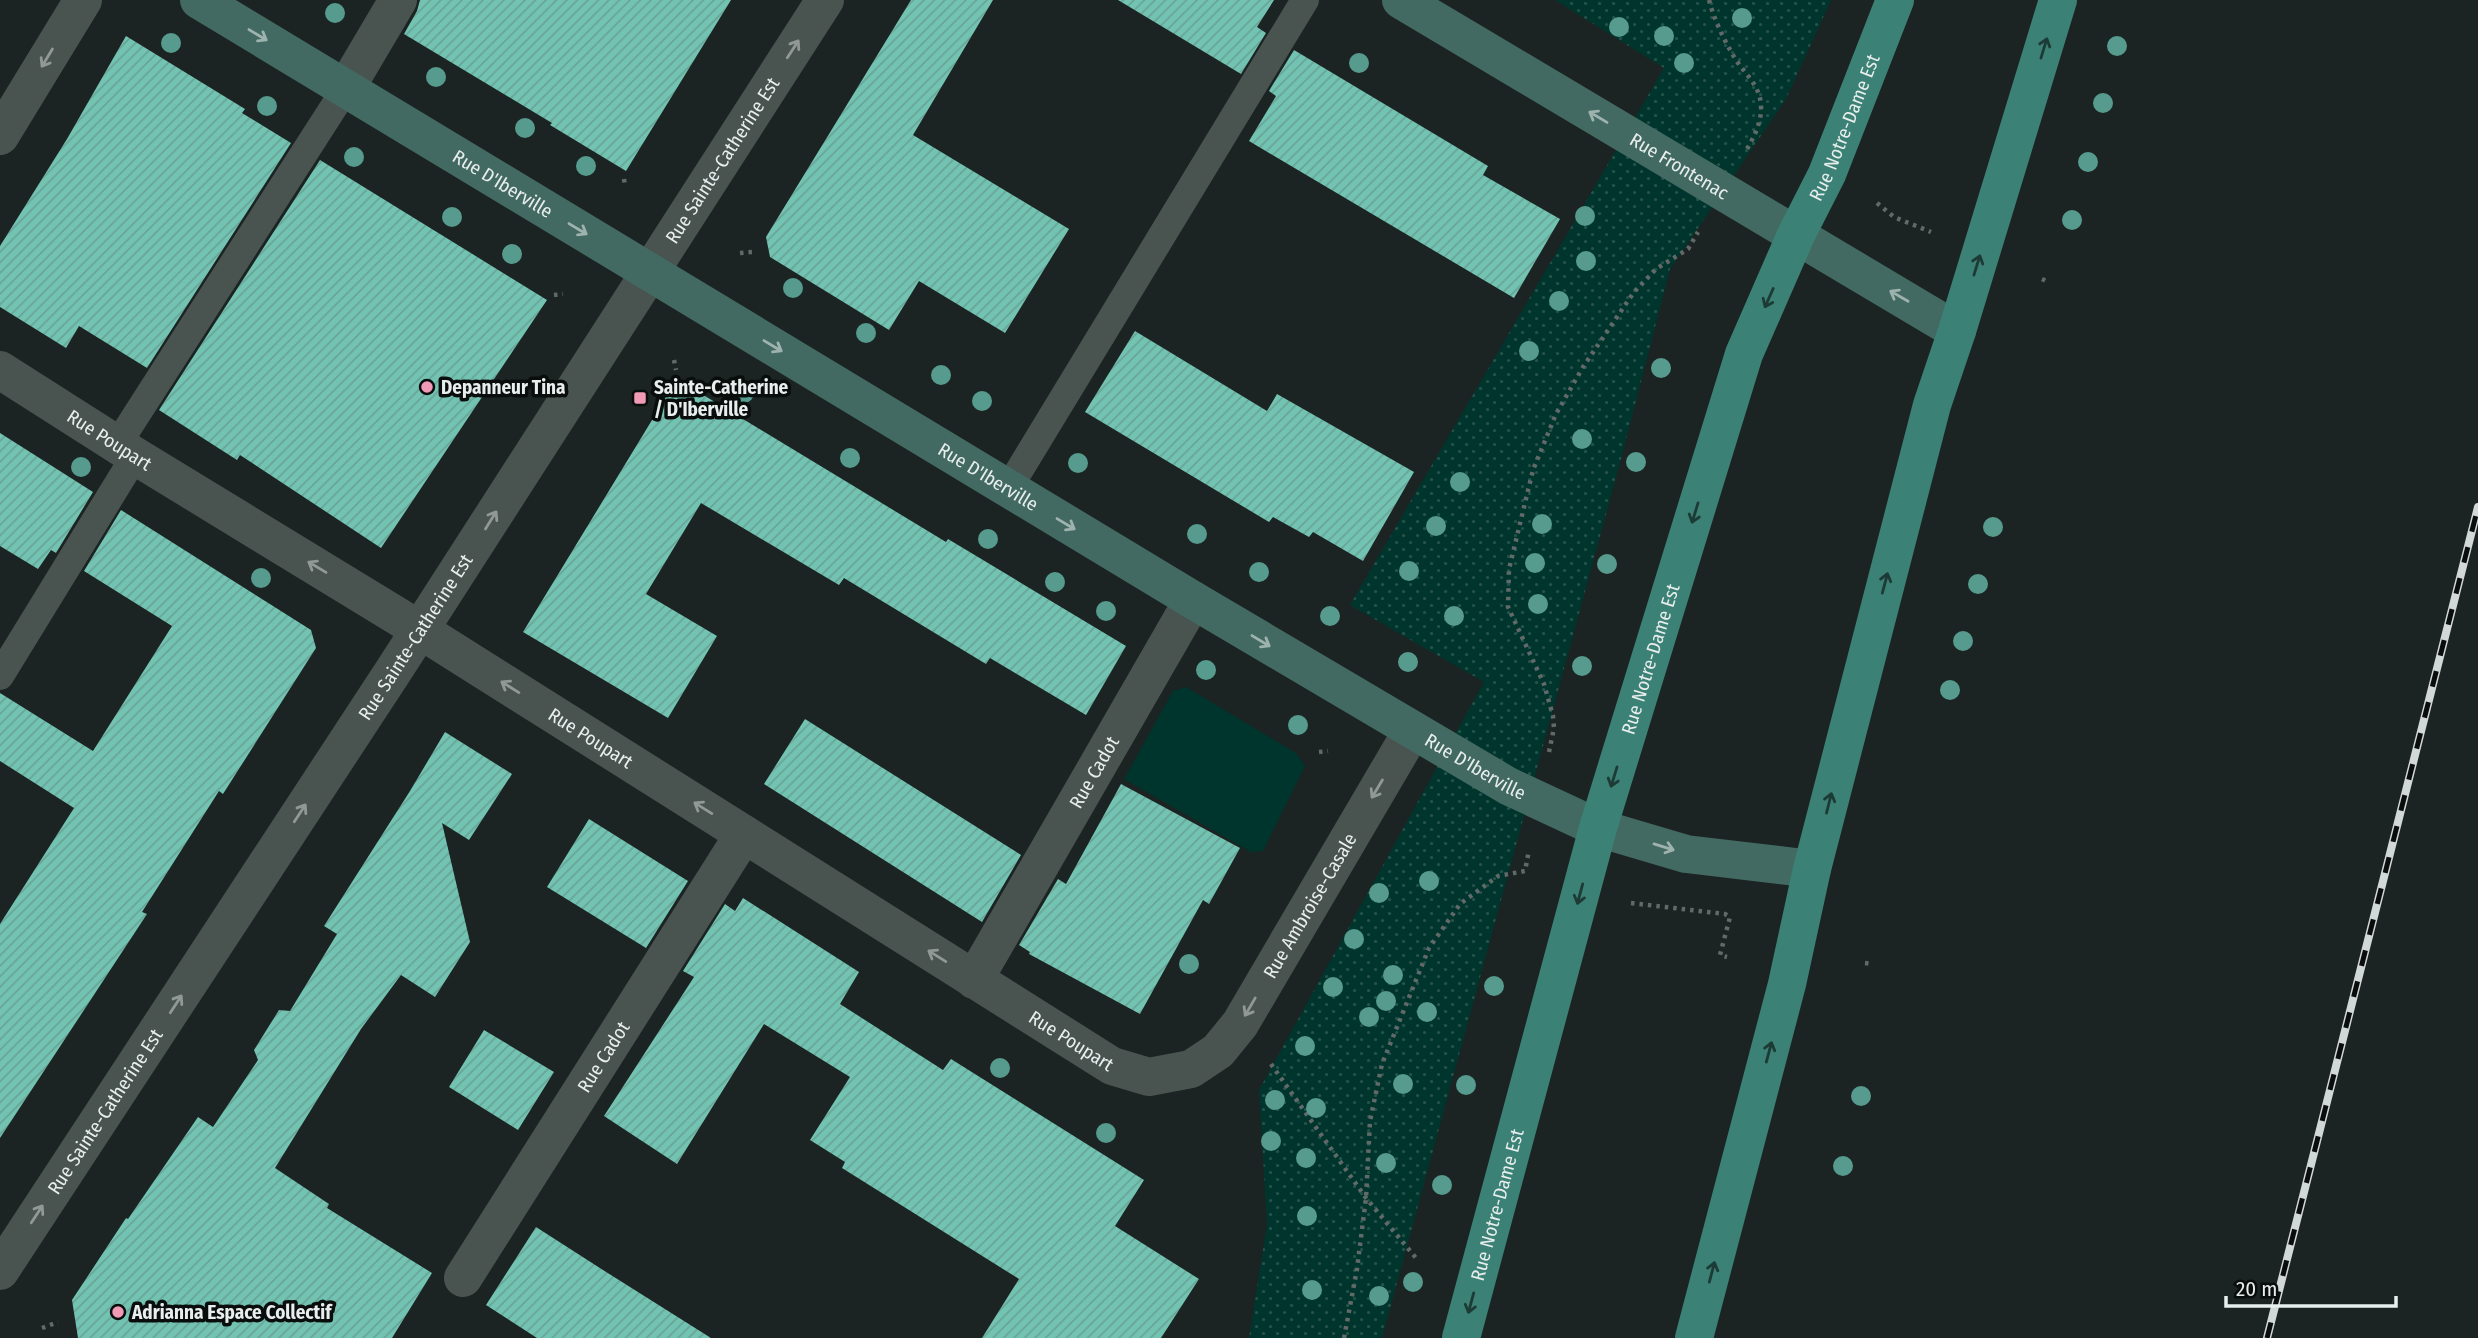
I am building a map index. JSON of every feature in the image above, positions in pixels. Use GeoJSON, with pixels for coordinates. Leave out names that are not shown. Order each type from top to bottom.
{"type":"FeatureCollection","features":[{"type":"Feature","properties":{"kind":"main road","name":"Rue D'Iberville"},"geometry":{"type":"LineString","coordinates":[[199,0],[1192,600],[1508,786],[1598,828],[1686,854],[1812,869]]}},
{"type":"Feature","properties":{"kind":"main road","name":"Rue Frontenac"},"geometry":{"type":"LineString","coordinates":[[1401,0],[1958,331]]}},
{"type":"Feature","properties":{"kind":"main road","name":"Rue Notre-Dame Est"},"geometry":{"type":"LineString","coordinates":[[1461,1338],[1598,828],[1744,354],[1796,236],[1827,174],[1895,0]]}},
{"type":"Feature","properties":{"kind":"main road"},"geometry":{"type":"LineString","coordinates":[[1694,1338],[1787,984],[1812,869],[1932,405],[1958,331],[2058,0]]}},
{"type":"Feature","properties":{"kind":"street"},"geometry":{"type":"LineString","coordinates":[[0,136],[83,0]]}},
{"type":"Feature","properties":{"kind":"street"},"geometry":{"type":"LineString","coordinates":[[346,88],[398,0]]}},
{"type":"Feature","properties":{"kind":"street","name":"Rue Sainte-Catherine Est"},"geometry":{"type":"LineString","coordinates":[[0,1271],[420,630],[825,0]]}},
{"type":"Feature","properties":{"kind":"street","name":"Rue Poupart"},"geometry":{"type":"LineString","coordinates":[[0,370],[126,451],[420,630],[1112,1066],[1149,1077],[1191,1069]]}},
{"type":"Feature","properties":{"kind":"street","name":"Rue Cadot"},"geometry":{"type":"LineString","coordinates":[[974,980],[1192,600]]}},
{"type":"Feature","properties":{"kind":"street","name":"Rue Ambroise-Casale"},"geometry":{"type":"LineString","coordinates":[[1191,1069],[1218,1051],[1240,1024],[1412,731]]}},
{"type":"Feature","properties":{"kind":"street","name":"Rue Cadot"},"geometry":{"type":"LineString","coordinates":[[463,1278],[744,834]]}},
{"type":"Feature","properties":{"kind":"lane"},"geometry":{"type":"LineString","coordinates":[[1008,489],[1305,0]]}},
{"type":"Feature","properties":{"kind":"lane"},"geometry":{"type":"LineString","coordinates":[[0,676],[126,451],[346,88]]}},
{"type":"Feature","properties":{"kind":"path"},"geometry":{"type":"LineString","coordinates":[[1709,0],[1713,16],[1733,56],[1758,92],[1761,115],[1757,134]]}},
{"type":"Feature","properties":{"kind":"path"},"geometry":{"type":"LineString","coordinates":[[624,179],[625,186]]}},
{"type":"Feature","properties":{"kind":"path"},"geometry":{"type":"LineString","coordinates":[[1877,203],[1894,217],[1931,232]]}},
{"type":"Feature","properties":{"kind":"path"},"geometry":{"type":"LineString","coordinates":[[1554,728],[1544,684],[1508,607],[1509,569],[1533,470],[1556,414],[1583,367],[1634,292],[1656,270],[1688,249]]}},
{"type":"Feature","properties":{"kind":"path"},"geometry":{"type":"LineString","coordinates":[[740,253],[753,251]]}},
{"type":"Feature","properties":{"kind":"path"},"geometry":{"type":"LineString","coordinates":[[2042,279],[2048,282]]}},
{"type":"Feature","properties":{"kind":"path"},"geometry":{"type":"LineString","coordinates":[[554,295],[564,294]]}},
{"type":"Feature","properties":{"kind":"path"},"geometry":{"type":"LineString","coordinates":[[674,360],[676,370]]}},
{"type":"Feature","properties":{"kind":"path"},"geometry":{"type":"LineString","coordinates":[[1319,752],[1328,751]]}},
{"type":"Feature","properties":{"kind":"path"},"geometry":{"type":"LineString","coordinates":[[1344,1338],[1357,1269],[1366,1198],[1370,1121],[1382,1065],[1429,948],[1460,904],[1498,876],[1525,871]]}},
{"type":"Feature","properties":{"kind":"path"},"geometry":{"type":"LineString","coordinates":[[1631,903],[1725,914],[1730,917],[1720,955],[1727,957]]}},
{"type":"Feature","properties":{"kind":"path"},"geometry":{"type":"LineString","coordinates":[[1865,963],[1873,964]]}},
{"type":"Feature","properties":{"kind":"path"},"geometry":{"type":"LineString","coordinates":[[1271,1065],[1366,1198],[1416,1258]]}},
{"type":"Feature","properties":{"kind":"path"},"geometry":{"type":"LineString","coordinates":[[43,1328],[58,1322]]}},
{"type":"Feature","properties":{"kind":"green space"},"geometry":{"type":"Polygon","coordinates":[[[1555,0],[1831,0],[1786,99],[1670,269],[1621,459],[1382,1338],[1249,1338],[1267,1224],[1259,1090],[1484,682],[1350,605],[1664,68],[1555,0]]]}},
{"type":"Feature","properties":{"kind":"green space"},"geometry":{"type":"Polygon","coordinates":[[[1186,687],[1296,753],[1305,766],[1263,851],[1251,852],[1124,779],[1173,691],[1186,687]]]}},
{"type":"Feature","properties":{"kind":"building"},"geometry":{"type":"Polygon","coordinates":[[[420,0],[731,0],[626,171],[404,34],[420,0]]]}},
{"type":"Feature","properties":{"kind":"building"},"geometry":{"type":"Polygon","coordinates":[[[911,0],[993,0],[913,135],[1069,229],[1005,333],[919,281],[889,330],[770,257],[766,237],[911,0]]]}},
{"type":"Feature","properties":{"kind":"building"},"geometry":{"type":"Polygon","coordinates":[[[1118,0],[1274,0],[1257,27],[1266,33],[1241,74],[1118,0]]]}},
{"type":"Feature","properties":{"kind":"building"},"geometry":{"type":"Polygon","coordinates":[[[126,36],[245,109],[242,113],[291,143],[147,368],[79,326],[66,348],[0,307],[0,246],[67,139],[126,36]]]}},
{"type":"Feature","properties":{"kind":"building"},"geometry":{"type":"Polygon","coordinates":[[[1294,50],[1488,166],[1483,175],[1560,219],[1514,298],[1249,141],[1276,96],[1269,91],[1294,50]]]}},
{"type":"Feature","properties":{"kind":"building"},"geometry":{"type":"Polygon","coordinates":[[[320,160],[547,300],[381,548],[240,455],[237,460],[159,410],[320,160]]]}},
{"type":"Feature","properties":{"kind":"building"},"geometry":{"type":"Polygon","coordinates":[[[1135,331],[1267,411],[1277,394],[1414,472],[1363,561],[1313,532],[1309,537],[1273,517],[1269,522],[1085,412],[1135,331]]]}},
{"type":"Feature","properties":{"kind":"building"},"geometry":{"type":"Polygon","coordinates":[[[677,379],[946,542],[948,539],[1126,646],[1086,715],[990,658],[986,664],[844,578],[839,585],[701,503],[646,594],[717,636],[668,718],[523,632],[677,379]]]}},
{"type":"Feature","properties":{"kind":"building"},"geometry":{"type":"Polygon","coordinates":[[[0,433],[93,492],[56,553],[51,550],[38,569],[0,546],[0,433]]]}},
{"type":"Feature","properties":{"kind":"building"},"geometry":{"type":"Polygon","coordinates":[[[121,510],[311,630],[316,648],[223,794],[219,791],[142,912],[147,914],[0,1138],[0,924],[74,808],[0,761],[0,693],[93,751],[172,626],[84,571],[121,510]]]}},
{"type":"Feature","properties":{"kind":"building"},"geometry":{"type":"Polygon","coordinates":[[[805,719],[1021,855],[982,922],[764,784],[805,719]]]}},
{"type":"Feature","properties":{"kind":"building"},"geometry":{"type":"Polygon","coordinates":[[[445,732],[512,774],[469,840],[442,823],[470,942],[435,997],[401,975],[361,1029],[275,1168],[329,1204],[327,1208],[432,1273],[392,1338],[78,1338],[72,1300],[198,1117],[213,1127],[258,1060],[254,1050],[279,1010],[290,1011],[337,934],[324,926],[445,732]]]}},
{"type":"Feature","properties":{"kind":"building"},"geometry":{"type":"Polygon","coordinates":[[[1121,784],[1240,848],[1209,904],[1203,900],[1140,1014],[1029,954],[1030,952],[1019,945],[1058,879],[1066,884],[1121,784]]]}},
{"type":"Feature","properties":{"kind":"building"},"geometry":{"type":"Polygon","coordinates":[[[589,819],[688,881],[646,948],[547,887],[589,819]]]}},
{"type":"Feature","properties":{"kind":"building"},"geometry":{"type":"Polygon","coordinates":[[[743,898],[859,972],[840,1004],[943,1070],[951,1059],[1144,1180],[1115,1226],[1199,1279],[1161,1338],[982,1338],[1019,1279],[842,1168],[845,1162],[810,1140],[850,1077],[764,1024],[677,1164],[604,1116],[694,977],[683,971],[725,904],[735,911],[743,898]]]}},
{"type":"Feature","properties":{"kind":"building"},"geometry":{"type":"Polygon","coordinates":[[[484,1030],[554,1072],[518,1130],[449,1087],[484,1030]]]}},
{"type":"Feature","properties":{"kind":"building"},"geometry":{"type":"Polygon","coordinates":[[[536,1227],[711,1338],[537,1338],[486,1305],[536,1227]]]}},
{"type":"Feature","properties":{"kind":"railway"},"geometry":{"type":"LineString","coordinates":[[2267,1338],[2478,507]]}},
{"type":"Feature","properties":{"kind":"place","name":"Depanneur Tina"},"geometry":{"type":"Point","coordinates":[427,387]}},
{"type":"Feature","properties":{"kind":"place","name":"Sainte-Catherine / D'Iberville"},"geometry":{"type":"Point","coordinates":[640,398]}},
{"type":"Feature","properties":{"kind":"place","name":"Adrianna Espace Collectif"},"geometry":{"type":"Point","coordinates":[118,1312]}}]}
